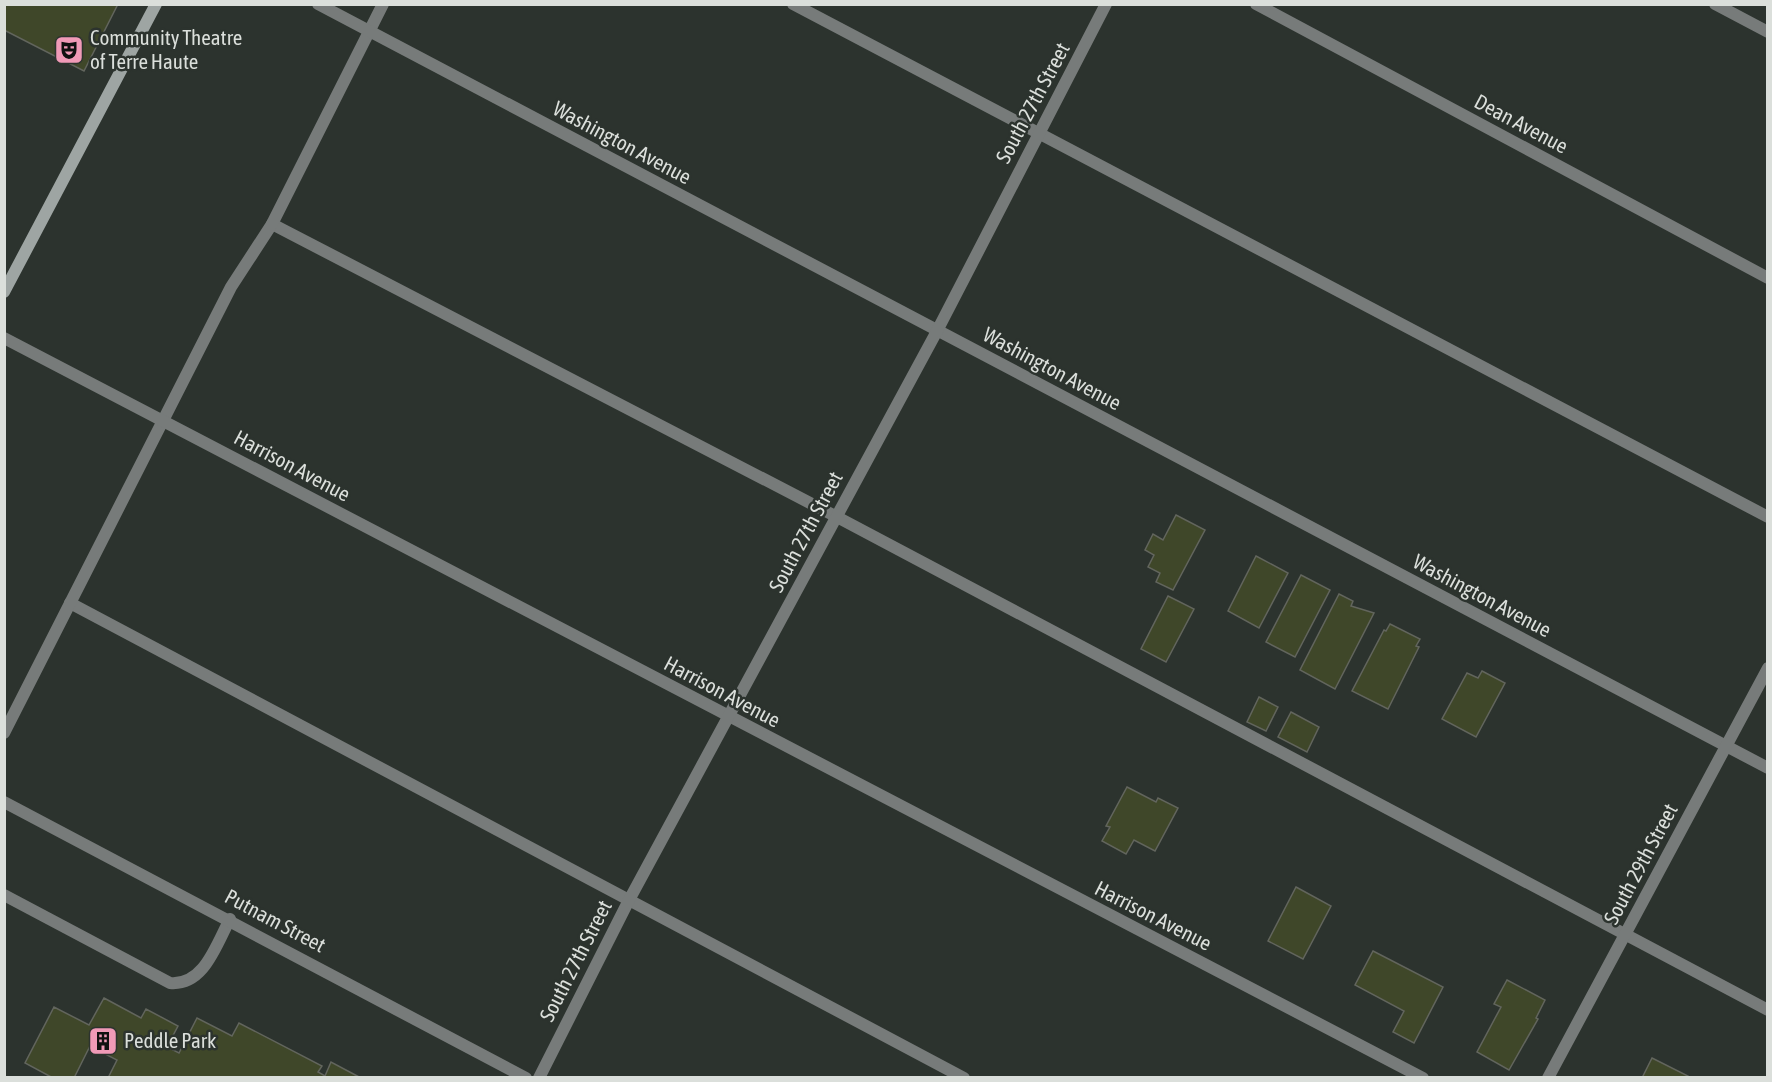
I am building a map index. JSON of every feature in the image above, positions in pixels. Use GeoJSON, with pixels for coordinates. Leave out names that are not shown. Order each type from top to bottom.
{"type":"FeatureCollection","features":[{"type":"Feature","properties":{"kind":"main road"},"geometry":{"type":"LineString","coordinates":[[4,292],[156,4]]}},
{"type":"Feature","properties":{"kind":"street","name":"Washington Avenue"},"geometry":{"type":"LineString","coordinates":[[318,4],[1767,768]]}},
{"type":"Feature","properties":{"kind":"street"},"geometry":{"type":"LineString","coordinates":[[4,733],[231,286],[272,224],[383,4]]}},
{"type":"Feature","properties":{"kind":"street"},"geometry":{"type":"LineString","coordinates":[[793,4],[1767,517]]}},
{"type":"Feature","properties":{"kind":"street","name":"South 27th Street"},"geometry":{"type":"LineString","coordinates":[[539,1077],[628,902],[937,331],[1106,4]]}},
{"type":"Feature","properties":{"kind":"street","name":"Dean Avenue"},"geometry":{"type":"LineString","coordinates":[[1256,4],[1767,278]]}},
{"type":"Feature","properties":{"kind":"street"},"geometry":{"type":"LineString","coordinates":[[1715,4],[1767,32]]}},
{"type":"Feature","properties":{"kind":"street"},"geometry":{"type":"LineString","coordinates":[[272,224],[837,517],[1767,1010]]}},
{"type":"Feature","properties":{"kind":"street","name":"Harrison Avenue"},"geometry":{"type":"LineString","coordinates":[[4,338],[1423,1077]]}},
{"type":"Feature","properties":{"kind":"street"},"geometry":{"type":"LineString","coordinates":[[70,603],[628,902],[964,1077]]}},
{"type":"Feature","properties":{"kind":"street","name":"South 29th Street"},"geometry":{"type":"LineString","coordinates":[[1548,1077],[1767,668]]}},
{"type":"Feature","properties":{"kind":"street","name":"Putnam Street"},"geometry":{"type":"LineString","coordinates":[[4,802],[230,919],[526,1077]]}},
{"type":"Feature","properties":{"kind":"street"},"geometry":{"type":"LineString","coordinates":[[4,895],[170,983],[182,984],[198,975],[230,919]]}},
{"type":"Feature","properties":{"kind":"building","name":"Community Theatre of Terre Haute"},"geometry":{"type":"Polygon","coordinates":[[[4,4],[118,4],[84,71],[4,30],[4,4]]]}},
{"type":"Feature","properties":{"kind":"building"},"geometry":{"type":"Polygon","coordinates":[[[1176,515],[1205,530],[1173,590],[1156,582],[1160,573],[1148,567],[1154,555],[1145,550],[1153,534],[1163,540],[1176,515]]]}},
{"type":"Feature","properties":{"kind":"building"},"geometry":{"type":"Polygon","coordinates":[[[1256,556],[1288,573],[1259,628],[1228,611],[1256,556]]]}},
{"type":"Feature","properties":{"kind":"building"},"geometry":{"type":"Polygon","coordinates":[[[1301,575],[1330,590],[1295,657],[1266,642],[1301,575]]]}},
{"type":"Feature","properties":{"kind":"building"},"geometry":{"type":"Polygon","coordinates":[[[1339,594],[1353,601],[1351,606],[1374,613],[1335,689],[1300,670],[1339,594]]]}},
{"type":"Feature","properties":{"kind":"building"},"geometry":{"type":"Polygon","coordinates":[[[1168,596],[1194,609],[1166,662],[1141,649],[1168,596]]]}},
{"type":"Feature","properties":{"kind":"building"},"geometry":{"type":"Polygon","coordinates":[[[1390,624],[1420,639],[1416,646],[1419,647],[1388,709],[1352,691],[1384,630],[1386,631],[1390,624]]]}},
{"type":"Feature","properties":{"kind":"building"},"geometry":{"type":"Polygon","coordinates":[[[1482,671],[1505,683],[1476,737],[1442,719],[1467,673],[1478,678],[1482,671]]]}},
{"type":"Feature","properties":{"kind":"building"},"geometry":{"type":"Polygon","coordinates":[[[1259,697],[1278,707],[1266,731],[1247,722],[1259,697]]]}},
{"type":"Feature","properties":{"kind":"building"},"geometry":{"type":"Polygon","coordinates":[[[1291,712],[1319,727],[1307,752],[1278,737],[1291,712]]]}},
{"type":"Feature","properties":{"kind":"building"},"geometry":{"type":"Polygon","coordinates":[[[1127,787],[1156,802],[1158,798],[1178,808],[1155,851],[1134,840],[1126,854],[1102,841],[1110,827],[1106,826],[1127,787]]]}},
{"type":"Feature","properties":{"kind":"building"},"geometry":{"type":"Polygon","coordinates":[[[1296,887],[1331,906],[1303,959],[1268,941],[1296,887]]]}},
{"type":"Feature","properties":{"kind":"building"},"geometry":{"type":"Polygon","coordinates":[[[1373,951],[1443,987],[1414,1043],[1393,1032],[1404,1011],[1355,985],[1373,951]]]}},
{"type":"Feature","properties":{"kind":"building"},"geometry":{"type":"Polygon","coordinates":[[[1507,980],[1545,1000],[1536,1018],[1538,1019],[1509,1070],[1477,1052],[1501,1007],[1494,1004],[1507,980]]]}},
{"type":"Feature","properties":{"kind":"building","name":"Peddle Park"},"geometry":{"type":"Polygon","coordinates":[[[104,998],[141,1018],[146,1009],[178,1026],[167,1047],[179,1053],[197,1018],[232,1036],[239,1023],[322,1066],[318,1072],[325,1076],[331,1062],[361,1078],[108,1078],[117,1060],[90,1046],[74,1078],[53,1078],[25,1063],[54,1007],[89,1025],[104,998]]]}},
{"type":"Feature","properties":{"kind":"building"},"geometry":{"type":"Polygon","coordinates":[[[1652,1058],[1688,1076],[1687,1078],[1642,1078],[1652,1058]]]}},
{"type":"Feature","properties":{"kind":"place","name":"Community Theatre of Terre Haute"},"geometry":{"type":"Point","coordinates":[69,50]}},
{"type":"Feature","properties":{"kind":"place","name":"Peddle Park"},"geometry":{"type":"Point","coordinates":[103,1041]}}]}
